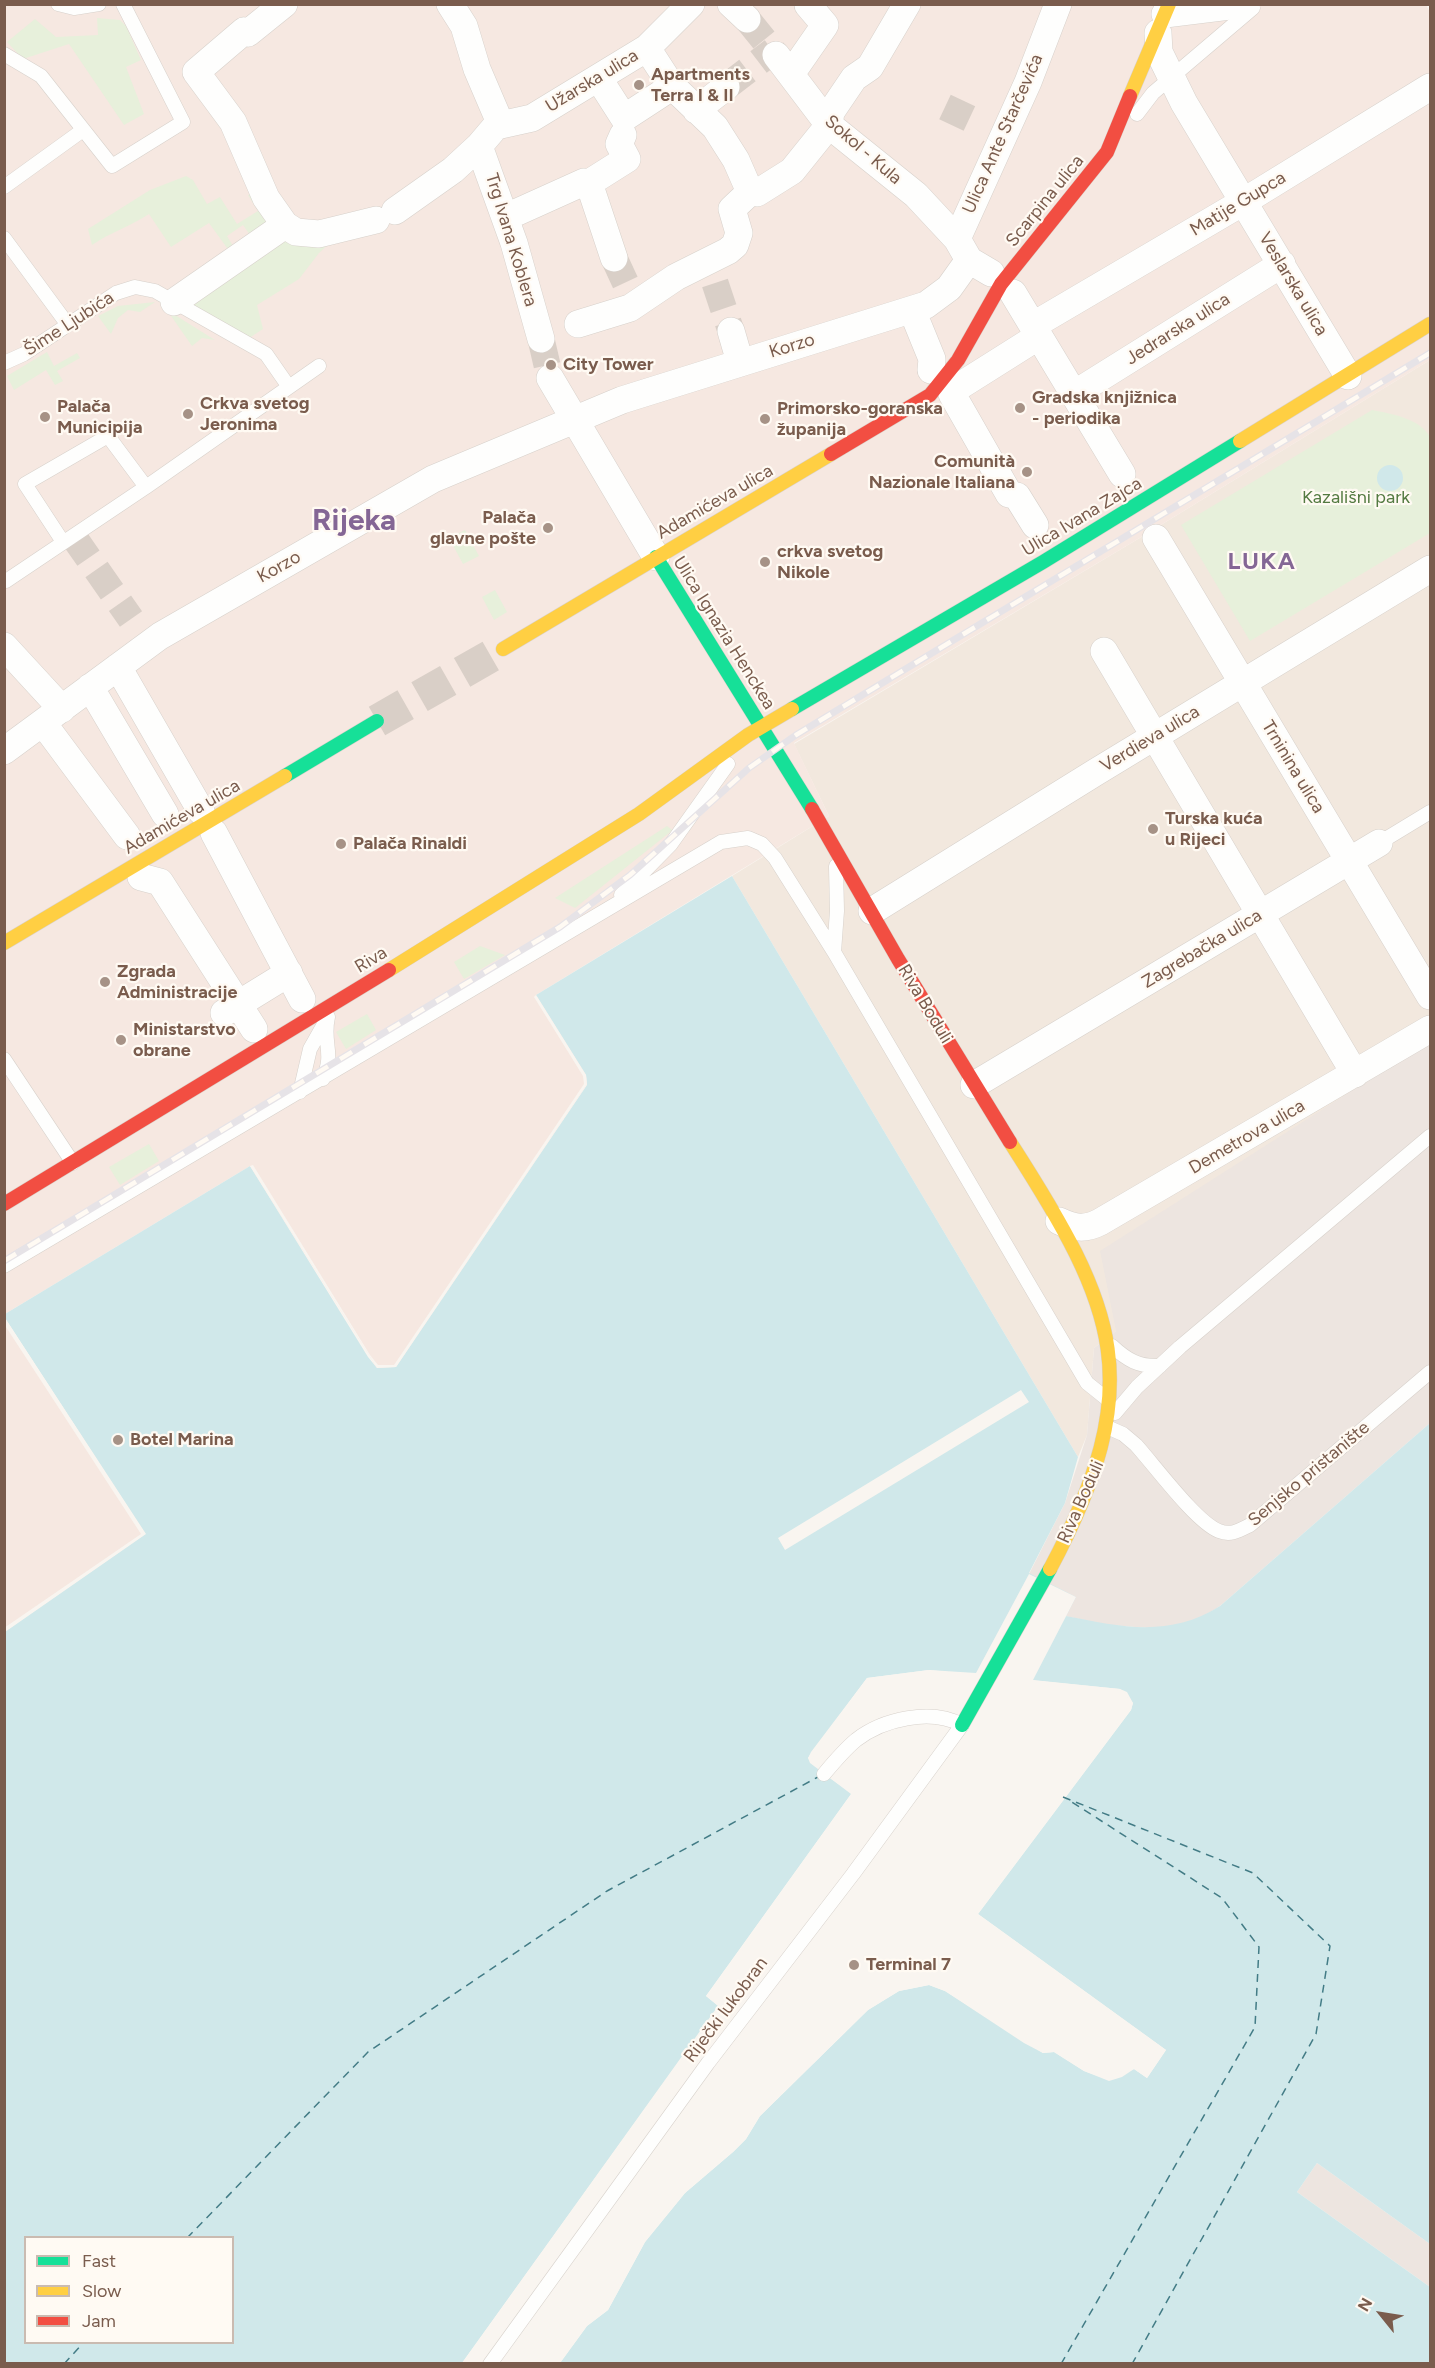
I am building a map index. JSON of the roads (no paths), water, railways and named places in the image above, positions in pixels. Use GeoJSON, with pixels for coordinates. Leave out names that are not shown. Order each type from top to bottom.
{"type":"FeatureCollection","features":[{"type":"Feature","properties":{"kind":"main road","name":"Scarpina ulica"},"geometry":{"type":"LineString","coordinates":[[939,382],[1001,284],[1103,157],[1113,140],[1164,17]]}},
{"type":"Feature","properties":{"kind":"main road","name":"Ulica Ivana Zajca"},"geometry":{"type":"LineString","coordinates":[[754,732],[1043,562],[1431,324]]}},
{"type":"Feature","properties":{"kind":"main road","name":"Adamićeva ulica"},"geometry":{"type":"LineString","coordinates":[[502,649],[927,397],[939,382]]}},
{"type":"Feature","properties":{"kind":"main road","name":"Ulica Ignazia Henckea"},"geometry":{"type":"LineString","coordinates":[[656,557],[754,732]]}},
{"type":"Feature","properties":{"kind":"main road","name":"Adamićeva ulica"},"geometry":{"type":"LineString","coordinates":[[4,943],[377,722]]}},
{"type":"Feature","properties":{"kind":"main road","name":"Riva Boduli"},"geometry":{"type":"LineString","coordinates":[[754,732],[836,849],[897,959],[1059,1221],[1090,1279],[1109,1342],[1107,1426],[1098,1469],[1091,1489],[992,1678]]}},
{"type":"Feature","properties":{"kind":"main road","name":"Riva"},"geometry":{"type":"LineString","coordinates":[[4,1204],[495,906],[639,814],[754,732]]}},
{"type":"Feature","properties":{"kind":"main road","name":"Riječki lukobran"},"geometry":{"type":"LineString","coordinates":[[962,1725],[992,1678]]}},
{"type":"Feature","properties":{"kind":"street"},"geometry":{"type":"LineString","coordinates":[[174,302],[285,225],[266,198],[233,122],[196,72],[244,31],[248,33],[284,4]]}},
{"type":"Feature","properties":{"kind":"street"},"geometry":{"type":"LineString","coordinates":[[450,4],[465,26],[477,69],[488,137]]}},
{"type":"Feature","properties":{"kind":"street"},"geometry":{"type":"LineString","coordinates":[[750,192],[757,194],[792,171],[830,125],[831,112],[854,78],[870,68],[907,4]]}},
{"type":"Feature","properties":{"kind":"street","name":"Ulica Ante Starčevića"},"geometry":{"type":"LineString","coordinates":[[981,261],[1028,82],[1058,4]]}},
{"type":"Feature","properties":{"kind":"street"},"geometry":{"type":"LineString","coordinates":[[1164,17],[1246,4]]}},
{"type":"Feature","properties":{"kind":"street","name":"Sokol - Kula"},"geometry":{"type":"LineString","coordinates":[[808,5],[825,25],[784,65],[830,125],[916,195],[981,261]]}},
{"type":"Feature","properties":{"kind":"street","name":"Užarska ulica"},"geometry":{"type":"LineString","coordinates":[[488,137],[532,118],[647,48],[674,10]]}},
{"type":"Feature","properties":{"kind":"street","name":"Veslarska ulica"},"geometry":{"type":"LineString","coordinates":[[1164,17],[1160,52],[1172,79],[1347,376]]}},
{"type":"Feature","properties":{"kind":"street"},"geometry":{"type":"LineString","coordinates":[[647,48],[672,86],[715,127],[736,160],[750,192]]}},
{"type":"Feature","properties":{"kind":"street"},"geometry":{"type":"LineString","coordinates":[[513,214],[586,182],[627,159],[619,144],[622,125],[599,79]]}},
{"type":"Feature","properties":{"kind":"street"},"geometry":{"type":"LineString","coordinates":[[622,125],[672,86]]}},
{"type":"Feature","properties":{"kind":"street"},"geometry":{"type":"LineString","coordinates":[[696,110],[726,87]]}},
{"type":"Feature","properties":{"kind":"street","name":"Matije Gupca"},"geometry":{"type":"LineString","coordinates":[[939,382],[1034,318],[1243,202],[1431,87]]}},
{"type":"Feature","properties":{"kind":"street","name":"Trg Ivana Koblera"},"geometry":{"type":"LineString","coordinates":[[285,225],[296,232],[319,234],[386,215],[453,170],[488,137],[514,243],[542,336]]}},
{"type":"Feature","properties":{"kind":"street"},"geometry":{"type":"LineString","coordinates":[[586,182],[614,258]]}},
{"type":"Feature","properties":{"kind":"street"},"geometry":{"type":"LineString","coordinates":[[578,324],[630,294],[676,277],[711,273],[735,245],[739,233],[732,209],[750,192]]}},
{"type":"Feature","properties":{"kind":"street","name":"Korzo"},"geometry":{"type":"LineString","coordinates":[[4,751],[178,625],[434,479],[622,400],[912,310],[940,297],[958,278],[981,261]]}},
{"type":"Feature","properties":{"kind":"street","name":"Jedrarska ulica"},"geometry":{"type":"LineString","coordinates":[[1074,394],[1282,264]]}},
{"type":"Feature","properties":{"kind":"street"},"geometry":{"type":"LineString","coordinates":[[912,310],[939,382],[1009,494],[1017,496],[1035,525]]}},
{"type":"Feature","properties":{"kind":"street"},"geometry":{"type":"LineString","coordinates":[[1034,318],[1074,394],[1122,474]]}},
{"type":"Feature","properties":{"kind":"street"},"geometry":{"type":"LineString","coordinates":[[731,331],[740,362]]}},
{"type":"Feature","properties":{"kind":"street"},"geometry":{"type":"LineString","coordinates":[[550,378],[656,557]]}},
{"type":"Feature","properties":{"kind":"street","name":"Trninina ulica"},"geometry":{"type":"LineString","coordinates":[[1156,538],[1431,996]]}},
{"type":"Feature","properties":{"kind":"street","name":"Verdieva ulica"},"geometry":{"type":"LineString","coordinates":[[872,911],[1431,569]]}},
{"type":"Feature","properties":{"kind":"street"},"geometry":{"type":"LineString","coordinates":[[4,646],[53,716],[126,850],[160,882],[231,1008],[254,1029]]}},
{"type":"Feature","properties":{"kind":"street"},"geometry":{"type":"LineString","coordinates":[[1104,651],[1356,1074]]}},
{"type":"Feature","properties":{"kind":"street"},"geometry":{"type":"LineString","coordinates":[[118,667],[204,811],[297,983],[231,1008]]}},
{"type":"Feature","properties":{"kind":"street"},"geometry":{"type":"LineString","coordinates":[[90,687],[165,814]]}},
{"type":"Feature","properties":{"kind":"street"},"geometry":{"type":"LineString","coordinates":[[126,850],[165,814],[204,811]]}},
{"type":"Feature","properties":{"kind":"street","name":"Zagrebačka ulica"},"geometry":{"type":"LineString","coordinates":[[974,1085],[1379,843]]}},
{"type":"Feature","properties":{"kind":"street","name":"Demetrova ulica"},"geometry":{"type":"LineString","coordinates":[[1059,1221],[1078,1227],[1090,1227],[1100,1222],[1431,1029]]}},
{"type":"Feature","properties":{"kind":"street","name":"Riva Boduli"},"geometry":{"type":"LineString","coordinates":[[1090,1279],[1093,1238],[1100,1222]]}},
{"type":"Feature","properties":{"kind":"lane"},"geometry":{"type":"LineString","coordinates":[[58,4],[74,8],[99,4]]}},
{"type":"Feature","properties":{"kind":"lane"},"geometry":{"type":"LineString","coordinates":[[4,54],[40,76],[112,166],[183,122],[123,4]]}},
{"type":"Feature","properties":{"kind":"lane"},"geometry":{"type":"LineString","coordinates":[[1103,157],[1124,135],[1145,101],[1257,4]]}},
{"type":"Feature","properties":{"kind":"lane"},"geometry":{"type":"LineString","coordinates":[[4,187],[83,130]]}},
{"type":"Feature","properties":{"kind":"lane"},"geometry":{"type":"LineString","coordinates":[[4,238],[68,325]]}},
{"type":"Feature","properties":{"kind":"lane","name":"Šime Ljubića"},"geometry":{"type":"LineString","coordinates":[[4,363],[24,354],[116,293],[135,287],[155,291],[174,302]]}},
{"type":"Feature","properties":{"kind":"lane"},"geometry":{"type":"LineString","coordinates":[[174,302],[266,354],[289,387]]}},
{"type":"Feature","properties":{"kind":"lane"},"geometry":{"type":"LineString","coordinates":[[6,581],[319,366]]}},
{"type":"Feature","properties":{"kind":"lane"},"geometry":{"type":"LineString","coordinates":[[63,542],[25,484],[108,436],[146,487]]}},
{"type":"Feature","properties":{"kind":"lane"},"geometry":{"type":"LineString","coordinates":[[599,915],[671,844],[754,732]]}},
{"type":"Feature","properties":{"kind":"lane","name":"Zagrebačka ulica"},"geometry":{"type":"LineString","coordinates":[[1379,843],[1431,812]]}},
{"type":"Feature","properties":{"kind":"lane"},"geometry":{"type":"LineString","coordinates":[[4,1266],[721,842],[748,837],[762,844],[775,858],[834,952],[1083,1376],[1109,1401]]}},
{"type":"Feature","properties":{"kind":"lane"},"geometry":{"type":"LineString","coordinates":[[834,952],[837,911],[836,849]]}},
{"type":"Feature","properties":{"kind":"lane"},"geometry":{"type":"LineString","coordinates":[[300,1092],[310,1049],[328,1017],[350,993]]}},
{"type":"Feature","properties":{"kind":"lane"},"geometry":{"type":"LineString","coordinates":[[323,1079],[330,1059],[326,1033],[328,1017]]}},
{"type":"Feature","properties":{"kind":"lane"},"geometry":{"type":"LineString","coordinates":[[4,1059],[73,1163]]}},
{"type":"Feature","properties":{"kind":"lane"},"geometry":{"type":"LineString","coordinates":[[1107,1426],[1137,1386],[1431,1136]]}},
{"type":"Feature","properties":{"kind":"lane"},"geometry":{"type":"LineString","coordinates":[[1109,1342],[1135,1363],[1160,1366]]}},
{"type":"Feature","properties":{"kind":"lane","name":"Senjsko pristanište"},"geometry":{"type":"LineString","coordinates":[[1107,1426],[1123,1434],[1136,1445],[1203,1522],[1220,1532],[1232,1534],[1250,1525],[1431,1372]]}},
{"type":"Feature","properties":{"kind":"lane"},"geometry":{"type":"LineString","coordinates":[[824,1774],[855,1741],[887,1725],[908,1719],[936,1717],[962,1725]]}},
{"type":"Feature","properties":{"kind":"lane","name":"Riječki lukobran"},"geometry":{"type":"LineString","coordinates":[[490,2364],[708,2063],[853,1874],[962,1725]]}},
{"type":"Feature","properties":{"kind":"water"},"geometry":{"type":"Polygon","coordinates":[[[1390,465],[1399,469],[1403,478],[1399,487],[1390,491],[1381,487],[1377,478],[1381,469],[1390,465]]]}},
{"type":"Feature","properties":{"kind":"water"},"geometry":{"type":"Polygon","coordinates":[[[732,876],[1078,1457],[1065,1503],[1029,1573],[1076,1597],[1066,1616],[1126,1626],[1164,1626],[1182,1623],[1220,1606],[1430,1423],[1430,2244],[1317,2163],[1297,2192],[1430,2287],[1430,2363],[560,2363],[587,2326],[608,2310],[645,2242],[685,2193],[746,2139],[760,2116],[868,2010],[899,1991],[929,1985],[945,1991],[1024,2043],[1043,2053],[1054,2052],[1084,2071],[1109,2080],[1134,2069],[1147,2078],[1166,2050],[978,1914],[1131,1710],[1133,1703],[1120,1689],[929,1670],[867,1678],[808,1758],[824,1774],[852,1793],[706,1996],[719,2006],[462,2363],[5,2363],[4,1632],[145,1534],[5,1318],[5,1314],[250,1166],[368,1357],[377,1368],[396,1367],[587,1085],[586,1075],[536,995],[732,876]]]}},
{"type":"Feature","properties":{"kind":"tunnel"},"geometry":{"type":"LineString","coordinates":[[747,19],[776,55]]}},
{"type":"Feature","properties":{"kind":"tunnel"},"geometry":{"type":"LineString","coordinates":[[726,87],[773,51]]}},
{"type":"Feature","properties":{"kind":"tunnel"},"geometry":{"type":"LineString","coordinates":[[945,107],[981,124]]}},
{"type":"Feature","properties":{"kind":"tunnel"},"geometry":{"type":"LineString","coordinates":[[614,258],[626,284]]}},
{"type":"Feature","properties":{"kind":"tunnel"},"geometry":{"type":"LineString","coordinates":[[715,283],[731,331]]}},
{"type":"Feature","properties":{"kind":"tunnel"},"geometry":{"type":"LineString","coordinates":[[541,339],[550,378]]}},
{"type":"Feature","properties":{"kind":"tunnel"},"geometry":{"type":"LineString","coordinates":[[73,536],[131,619]]}},
{"type":"Feature","properties":{"kind":"tunnel"},"geometry":{"type":"LineString","coordinates":[[377,721],[503,649]]}},
{"type":"Feature","properties":{"kind":"railway"},"geometry":{"type":"LineString","coordinates":[[4,1261],[560,927],[630,875],[749,768],[796,735],[1430,353]]}},
{"type":"Feature","properties":{"kind":"place","name":"Apartments Terra I & II"},"geometry":{"type":"Point","coordinates":[639,85]}},
{"type":"Feature","properties":{"kind":"place","name":"City Tower"},"geometry":{"type":"Point","coordinates":[551,365]}},
{"type":"Feature","properties":{"kind":"place","name":"Gradska knjižnica - periodika"},"geometry":{"type":"Point","coordinates":[1020,408]}},
{"type":"Feature","properties":{"kind":"place","name":"Crkva svetog Jeronima"},"geometry":{"type":"Point","coordinates":[188,414]}},
{"type":"Feature","properties":{"kind":"place","name":"Palača Municipija"},"geometry":{"type":"Point","coordinates":[45,417]}},
{"type":"Feature","properties":{"kind":"place","name":"Primorsko-goranska županija"},"geometry":{"type":"Point","coordinates":[765,419]}},
{"type":"Feature","properties":{"kind":"place","name":"Comunità Nazionale Italiana"},"geometry":{"type":"Point","coordinates":[1027,472]}},
{"type":"Feature","properties":{"kind":"place","name":"Palača glavne pošte"},"geometry":{"type":"Point","coordinates":[548,528]}},
{"type":"Feature","properties":{"kind":"place","name":"crkva svetog Nikole"},"geometry":{"type":"Point","coordinates":[765,562]}},
{"type":"Feature","properties":{"kind":"place","name":"Turska kuća u Rijeci"},"geometry":{"type":"Point","coordinates":[1153,829]}},
{"type":"Feature","properties":{"kind":"place","name":"Palača Rinaldi"},"geometry":{"type":"Point","coordinates":[341,844]}},
{"type":"Feature","properties":{"kind":"place","name":"Zgrada Administracije"},"geometry":{"type":"Point","coordinates":[105,982]}},
{"type":"Feature","properties":{"kind":"place","name":"Ministarstvo obrane"},"geometry":{"type":"Point","coordinates":[121,1040]}},
{"type":"Feature","properties":{"kind":"place","name":"Botel Marina"},"geometry":{"type":"Point","coordinates":[118,1440]}},
{"type":"Feature","properties":{"kind":"place","name":"Terminal 7"},"geometry":{"type":"Point","coordinates":[854,1965]}},
{"type":"Feature","properties":{"kind":"district","name":"Rijeka"},"geometry":{"type":"Point","coordinates":[354,521]}},
{"type":"Feature","properties":{"kind":"district","name":"LUKA"},"geometry":{"type":"Point","coordinates":[1262,562]}},
{"type":"Feature","properties":{"kind":"park label","name":"Kazališni park"},"geometry":{"type":"Point","coordinates":[1356,498]}}]}
